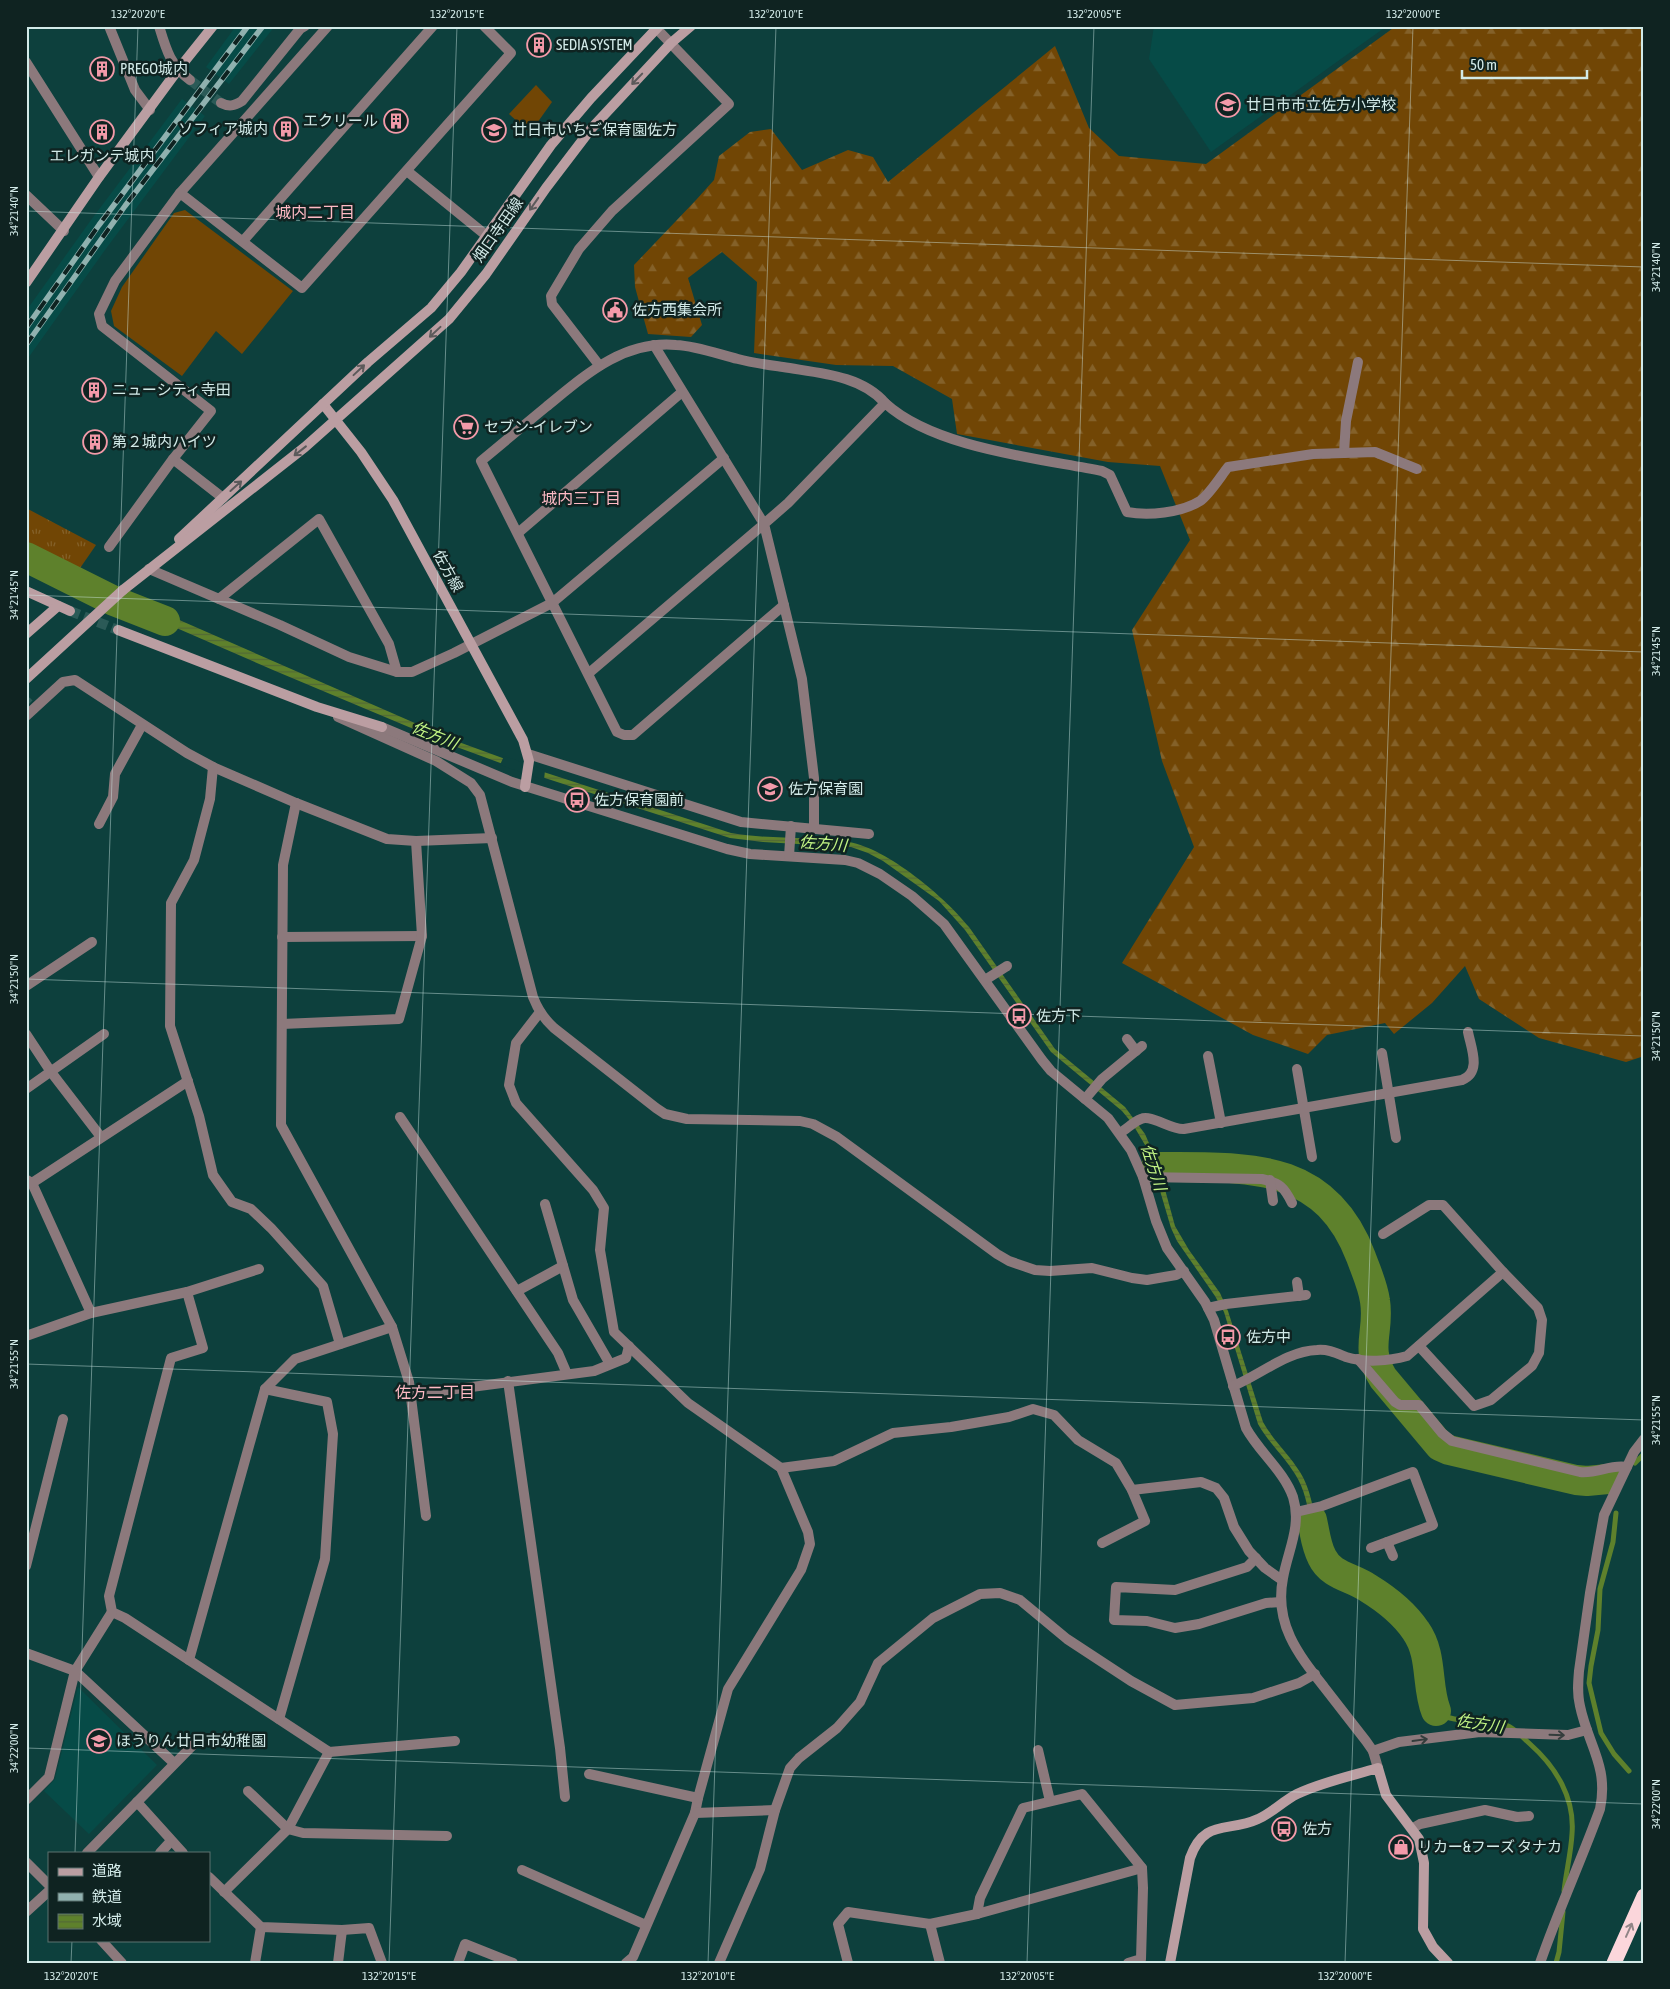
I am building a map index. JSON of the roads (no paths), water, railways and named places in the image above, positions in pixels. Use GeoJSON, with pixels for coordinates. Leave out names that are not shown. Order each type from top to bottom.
{"type":"FeatureCollection","features":[{"type":"Feature","properties":{"kind":"highway"},"geometry":{"type":"LineString","coordinates":[[1614,1963],[1644,1896]]}},
{"type":"Feature","properties":{"kind":"street"},"geometry":{"type":"LineString","coordinates":[[109,26],[135,90],[150,110]]}},
{"type":"Feature","properties":{"kind":"street"},"geometry":{"type":"LineString","coordinates":[[159,26],[168,54],[178,70],[190,80]]}},
{"type":"Feature","properties":{"kind":"street"},"geometry":{"type":"LineString","coordinates":[[26,284],[64,231],[99,177],[213,26]]}},
{"type":"Feature","properties":{"kind":"street"},"geometry":{"type":"LineString","coordinates":[[221,103],[228,106],[236,105],[242,101],[300,29],[305,26]]}},
{"type":"Feature","properties":{"kind":"street"},"geometry":{"type":"LineString","coordinates":[[108,547],[210,411],[102,326],[100,314],[115,281],[180,194],[328,26]]}},
{"type":"Feature","properties":{"kind":"street"},"geometry":{"type":"LineString","coordinates":[[243,241],[433,26]]}},
{"type":"Feature","properties":{"kind":"street"},"geometry":{"type":"LineString","coordinates":[[180,194],[302,288],[510,53],[484,26]]}},
{"type":"Feature","properties":{"kind":"street","name":"畑口寺田線"},"geometry":{"type":"LineString","coordinates":[[123,590],[305,446],[428,339],[468,297],[568,158],[610,108],[671,43],[691,26]]}},
{"type":"Feature","properties":{"kind":"street"},"geometry":{"type":"LineString","coordinates":[[26,678],[368,362],[431,308],[461,272],[570,121],[657,27],[728,104],[612,211],[579,249],[551,296],[552,304],[599,365]]}},
{"type":"Feature","properties":{"kind":"street"},"geometry":{"type":"LineString","coordinates":[[26,62],[99,177]]}},
{"type":"Feature","properties":{"kind":"street"},"geometry":{"type":"LineString","coordinates":[[407,171],[487,236]]}},
{"type":"Feature","properties":{"kind":"street"},"geometry":{"type":"LineString","coordinates":[[26,195],[64,231]]}},
{"type":"Feature","properties":{"kind":"street"},"geometry":{"type":"LineString","coordinates":[[654,345],[764,524],[799,659],[814,778],[814,827]]}},
{"type":"Feature","properties":{"kind":"street"},"geometry":{"type":"LineString","coordinates":[[784,606],[633,735],[624,735],[617,732],[481,461],[599,365],[632,350],[654,345],[675,345],[691,347],[740,360],[836,376],[855,382],[876,393],[892,410],[939,435],[976,446],[1102,471],[1110,475],[1126,512],[1141,515],[1172,511],[1201,500],[1228,467],[1313,454],[1375,452],[1417,469]]}},
{"type":"Feature","properties":{"kind":"street"},"geometry":{"type":"LineString","coordinates":[[1344,453],[1346,421],[1358,362]]}},
{"type":"Feature","properties":{"kind":"street"},"geometry":{"type":"LineString","coordinates":[[518,533],[682,392]]}},
{"type":"Feature","properties":{"kind":"street"},"geometry":{"type":"LineString","coordinates":[[589,673],[788,503],[885,403]]}},
{"type":"Feature","properties":{"kind":"street","name":"佐方線"},"geometry":{"type":"LineString","coordinates":[[324,404],[337,419],[388,494],[524,743],[528,758]]}},
{"type":"Feature","properties":{"kind":"street"},"geometry":{"type":"LineString","coordinates":[[149,570],[349,657],[397,672],[412,672],[552,604],[724,458]]}},
{"type":"Feature","properties":{"kind":"street"},"geometry":{"type":"LineString","coordinates":[[173,459],[223,498]]}},
{"type":"Feature","properties":{"kind":"street"},"geometry":{"type":"LineString","coordinates":[[219,599],[319,519],[389,644],[397,672]]}},
{"type":"Feature","properties":{"kind":"street"},"geometry":{"type":"LineString","coordinates":[[26,590],[70,611]]}},
{"type":"Feature","properties":{"kind":"street"},"geometry":{"type":"LineString","coordinates":[[26,634],[58,606]]}},
{"type":"Feature","properties":{"kind":"street"},"geometry":{"type":"LineString","coordinates":[[118,630],[306,703],[436,761],[472,783],[480,795],[533,997],[540,1012],[554,1028],[666,1114],[687,1119],[787,1120],[813,1124],[837,1137],[997,1254],[1022,1266],[1050,1271],[1092,1268],[1146,1280],[1184,1271]]}},
{"type":"Feature","properties":{"kind":"street"},"geometry":{"type":"LineString","coordinates":[[30,710],[64,682],[75,680],[142,725],[213,767],[387,840],[416,841],[492,838]]}},
{"type":"Feature","properties":{"kind":"street"},"geometry":{"type":"LineString","coordinates":[[306,703],[382,727],[525,785],[738,852],[789,853],[846,860],[863,865],[912,896],[944,924],[988,978],[1051,1071],[1088,1096],[1123,1131],[1131,1150],[1147,1178],[1160,1235],[1167,1248],[1212,1307],[1221,1340],[1237,1385],[1246,1428],[1254,1443],[1284,1478],[1293,1498],[1305,1510]]}},
{"type":"Feature","properties":{"kind":"street"},"geometry":{"type":"LineString","coordinates":[[99,824],[113,797],[115,774],[142,725]]}},
{"type":"Feature","properties":{"kind":"street"},"geometry":{"type":"LineString","coordinates":[[525,785],[528,758],[741,822],[791,832],[814,827],[869,834]]}},
{"type":"Feature","properties":{"kind":"street"},"geometry":{"type":"LineString","coordinates":[[213,767],[210,799],[194,860],[171,903],[170,1026],[199,1116],[212,1175],[232,1202],[251,1209],[272,1228],[323,1286],[340,1344]]}},
{"type":"Feature","properties":{"kind":"street"},"geometry":{"type":"LineString","coordinates":[[296,803],[282,865],[282,1126],[392,1326],[409,1382],[426,1516]]}},
{"type":"Feature","properties":{"kind":"street"},"geometry":{"type":"LineString","coordinates":[[789,853],[791,832]]}},
{"type":"Feature","properties":{"kind":"street"},"geometry":{"type":"LineString","coordinates":[[282,1024],[398,1019],[422,936],[416,841]]}},
{"type":"Feature","properties":{"kind":"street"},"geometry":{"type":"LineString","coordinates":[[282,937],[422,936]]}},
{"type":"Feature","properties":{"kind":"street"},"geometry":{"type":"LineString","coordinates":[[26,986],[92,942]]}},
{"type":"Feature","properties":{"kind":"street"},"geometry":{"type":"LineString","coordinates":[[988,978],[1004,968]]}},
{"type":"Feature","properties":{"kind":"street"},"geometry":{"type":"LineString","coordinates":[[540,1012],[516,1043],[509,1085],[516,1103],[593,1190],[604,1208],[600,1250],[614,1332],[688,1403],[781,1468],[808,1532],[810,1544],[801,1570],[728,1689],[695,1813],[633,1957],[626,1963]]}},
{"type":"Feature","properties":{"kind":"street"},"geometry":{"type":"LineString","coordinates":[[1123,1131],[1139,1120],[1149,1118],[1180,1129],[1462,1080],[1470,1077],[1474,1071],[1468,1032]]}},
{"type":"Feature","properties":{"kind":"street"},"geometry":{"type":"LineString","coordinates":[[26,1034],[51,1072],[100,1137]]}},
{"type":"Feature","properties":{"kind":"street"},"geometry":{"type":"LineString","coordinates":[[26,1089],[104,1034]]}},
{"type":"Feature","properties":{"kind":"street"},"geometry":{"type":"LineString","coordinates":[[1088,1096],[1099,1082],[1139,1048],[1127,1039]]}},
{"type":"Feature","properties":{"kind":"street"},"geometry":{"type":"LineString","coordinates":[[1382,1054],[1396,1138]]}},
{"type":"Feature","properties":{"kind":"street"},"geometry":{"type":"LineString","coordinates":[[1208,1056],[1221,1123]]}},
{"type":"Feature","properties":{"kind":"street"},"geometry":{"type":"LineString","coordinates":[[1297,1069],[1312,1157]]}},
{"type":"Feature","properties":{"kind":"street"},"geometry":{"type":"LineString","coordinates":[[91,1313],[29,1182],[188,1081]]}},
{"type":"Feature","properties":{"kind":"street"},"geometry":{"type":"LineString","coordinates":[[400,1117],[558,1352],[567,1374]]}},
{"type":"Feature","properties":{"kind":"street"},"geometry":{"type":"LineString","coordinates":[[1147,1178],[1262,1178],[1274,1181],[1285,1189],[1292,1203]]}},
{"type":"Feature","properties":{"kind":"street"},"geometry":{"type":"LineString","coordinates":[[1270,1180],[1273,1201]]}},
{"type":"Feature","properties":{"kind":"street"},"geometry":{"type":"LineString","coordinates":[[545,1204],[573,1300],[610,1364]]}},
{"type":"Feature","properties":{"kind":"street"},"geometry":{"type":"LineString","coordinates":[[1384,1234],[1429,1204],[1443,1205],[1538,1308],[1542,1320],[1539,1353],[1532,1366],[1491,1400],[1474,1406],[1420,1346]]}},
{"type":"Feature","properties":{"kind":"street"},"geometry":{"type":"LineString","coordinates":[[517,1291],[563,1266]]}},
{"type":"Feature","properties":{"kind":"street"},"geometry":{"type":"LineString","coordinates":[[26,1336],[91,1313],[187,1292],[259,1269]]}},
{"type":"Feature","properties":{"kind":"street"},"geometry":{"type":"LineString","coordinates":[[1237,1385],[1294,1355],[1316,1350],[1328,1350],[1362,1359],[1384,1360],[1407,1356],[1503,1272]]}},
{"type":"Feature","properties":{"kind":"street"},"geometry":{"type":"LineString","coordinates":[[1212,1307],[1303,1296],[1297,1282]]}},
{"type":"Feature","properties":{"kind":"street"},"geometry":{"type":"LineString","coordinates":[[26,1800],[49,1777],[76,1671],[112,1612],[109,1596],[171,1358],[203,1348],[187,1292]]}},
{"type":"Feature","properties":{"kind":"street"},"geometry":{"type":"LineString","coordinates":[[189,1660],[265,1389],[295,1359],[392,1326]]}},
{"type":"Feature","properties":{"kind":"street"},"geometry":{"type":"LineString","coordinates":[[410,1395],[594,1371],[626,1358],[629,1346]]}},
{"type":"Feature","properties":{"kind":"street"},"geometry":{"type":"LineString","coordinates":[[1362,1359],[1395,1402],[1422,1407],[1446,1438],[1458,1443],[1580,1472],[1593,1473],[1614,1466],[1628,1465]]}},
{"type":"Feature","properties":{"kind":"street"},"geometry":{"type":"LineString","coordinates":[[508,1381],[560,1748],[564,1797]]}},
{"type":"Feature","properties":{"kind":"street"},"geometry":{"type":"LineString","coordinates":[[265,1389],[327,1402],[333,1434],[325,1558],[279,1719]]}},
{"type":"Feature","properties":{"kind":"street"},"geometry":{"type":"LineString","coordinates":[[781,1468],[834,1461],[893,1433],[1009,1417],[1033,1409],[1054,1415],[1078,1440],[1116,1463],[1132,1490],[1145,1521],[1102,1543]]}},
{"type":"Feature","properties":{"kind":"street"},"geometry":{"type":"LineString","coordinates":[[26,1566],[63,1419]]}},
{"type":"Feature","properties":{"kind":"street"},"geometry":{"type":"LineString","coordinates":[[1540,1963],[1575,1876],[1603,1797],[1602,1774],[1580,1707],[1578,1683],[1590,1593],[1606,1511],[1636,1448],[1644,1439]]}},
{"type":"Feature","properties":{"kind":"street"},"geometry":{"type":"LineString","coordinates":[[1371,1548],[1433,1525],[1413,1472],[1305,1510],[1295,1531],[1282,1580],[1281,1602],[1288,1634],[1294,1647],[1373,1751],[1386,1794],[1419,1839],[1423,1851],[1424,1929],[1433,1947],[1448,1963]]}},
{"type":"Feature","properties":{"kind":"street"},"geometry":{"type":"LineString","coordinates":[[1132,1490],[1201,1482],[1216,1488],[1224,1498],[1234,1527],[1256,1558],[1265,1568],[1282,1580]]}},
{"type":"Feature","properties":{"kind":"street"},"geometry":{"type":"LineString","coordinates":[[1387,1542],[1393,1556]]}},
{"type":"Feature","properties":{"kind":"street"},"geometry":{"type":"LineString","coordinates":[[1256,1558],[1247,1567],[1175,1590],[1116,1587],[1114,1620],[1147,1621],[1175,1628],[1199,1624],[1266,1603],[1281,1602]]}},
{"type":"Feature","properties":{"kind":"street"},"geometry":{"type":"LineString","coordinates":[[718,1963],[760,1869],[775,1810],[790,1768],[799,1758],[837,1728],[860,1702],[878,1663],[933,1618],[980,1594],[1000,1594],[1020,1600],[1067,1639],[1131,1681],[1175,1705],[1253,1698],[1298,1683],[1315,1674]]}},
{"type":"Feature","properties":{"kind":"street"},"geometry":{"type":"LineString","coordinates":[[112,1612],[125,1618],[329,1752],[456,1741]]}},
{"type":"Feature","properties":{"kind":"street"},"geometry":{"type":"LineString","coordinates":[[26,1653],[76,1671],[174,1763]]}},
{"type":"Feature","properties":{"kind":"street"},"geometry":{"type":"LineString","coordinates":[[1373,1751],[1400,1742],[1480,1732],[1568,1735],[1587,1730]]}},
{"type":"Feature","properties":{"kind":"street"},"geometry":{"type":"LineString","coordinates":[[88,1852],[196,1742]]}},
{"type":"Feature","properties":{"kind":"street"},"geometry":{"type":"LineString","coordinates":[[1038,1750],[1050,1801]]}},
{"type":"Feature","properties":{"kind":"street"},"geometry":{"type":"LineString","coordinates":[[224,1892],[288,1829],[329,1752]]}},
{"type":"Feature","properties":{"kind":"street"},"geometry":{"type":"LineString","coordinates":[[1170,1963],[1190,1858],[1194,1846],[1201,1836],[1211,1829],[1260,1818],[1290,1797],[1308,1789],[1378,1768]]}},
{"type":"Feature","properties":{"kind":"street"},"geometry":{"type":"LineString","coordinates":[[590,1774],[698,1798]]}},
{"type":"Feature","properties":{"kind":"street"},"geometry":{"type":"LineString","coordinates":[[248,1791],[288,1829],[303,1833],[447,1836]]}},
{"type":"Feature","properties":{"kind":"street"},"geometry":{"type":"LineString","coordinates":[[977,1914],[980,1898],[1023,1808],[1082,1794],[1142,1868],[1141,1959],[1128,1963]]}},
{"type":"Feature","properties":{"kind":"street"},"geometry":{"type":"LineString","coordinates":[[138,1802],[182,1852]]}},
{"type":"Feature","properties":{"kind":"street"},"geometry":{"type":"LineString","coordinates":[[695,1813],[775,1810]]}},
{"type":"Feature","properties":{"kind":"street"},"geometry":{"type":"LineString","coordinates":[[1412,1828],[1420,1824],[1485,1810],[1517,1817],[1529,1816]]}},
{"type":"Feature","properties":{"kind":"street"},"geometry":{"type":"LineString","coordinates":[[161,1852],[171,1841]]}},
{"type":"Feature","properties":{"kind":"street"},"geometry":{"type":"LineString","coordinates":[[26,1862],[48,1884]]}},
{"type":"Feature","properties":{"kind":"street"},"geometry":{"type":"LineString","coordinates":[[848,1963],[838,1924],[848,1912],[930,1924],[977,1914],[1142,1868]]}},
{"type":"Feature","properties":{"kind":"street"},"geometry":{"type":"LineString","coordinates":[[522,1870],[646,1925]]}},
{"type":"Feature","properties":{"kind":"street"},"geometry":{"type":"LineString","coordinates":[[210,1878],[261,1927],[342,1930],[369,1928],[382,1963]]}},
{"type":"Feature","properties":{"kind":"street"},"geometry":{"type":"LineString","coordinates":[[26,1912],[48,1892]]}},
{"type":"Feature","properties":{"kind":"street"},"geometry":{"type":"LineString","coordinates":[[930,1924],[940,1963]]}},
{"type":"Feature","properties":{"kind":"street"},"geometry":{"type":"LineString","coordinates":[[255,1963],[261,1927]]}},
{"type":"Feature","properties":{"kind":"street"},"geometry":{"type":"LineString","coordinates":[[338,1963],[342,1930]]}},
{"type":"Feature","properties":{"kind":"street"},"geometry":{"type":"LineString","coordinates":[[102,1942],[116,1961]]}},
{"type":"Feature","properties":{"kind":"street"},"geometry":{"type":"LineString","coordinates":[[458,1963],[465,1944],[513,1963]]}},
{"type":"Feature","properties":{"kind":"water"},"geometry":{"type":"Polygon","coordinates":[[[26,551],[456,741],[516,763],[731,833],[761,837],[820,839],[849,842],[864,846],[898,864],[915,876],[946,902],[969,927],[1055,1049],[1125,1107],[1145,1134],[1158,1164],[1175,1226],[1189,1250],[1220,1293],[1228,1311],[1263,1422],[1271,1435],[1296,1465],[1308,1489],[1319,1544],[1314,1545],[1308,1508],[1299,1482],[1291,1467],[1266,1437],[1258,1424],[1224,1312],[1177,1241],[1171,1228],[1148,1150],[1132,1123],[1122,1111],[1051,1052],[965,930],[939,901],[883,861],[851,847],[763,842],[730,838],[514,768],[454,746],[36,567],[26,562],[26,551]]]}},
{"type":"Feature","properties":{"kind":"waterway","name":"佐方川"},"geometry":{"type":"LineString","coordinates":[[26,557],[114,601],[165,621]]}},
{"type":"Feature","properties":{"kind":"waterway"},"geometry":{"type":"LineString","coordinates":[[1156,1167],[1249,1170],[1277,1176],[1303,1186],[1326,1202],[1345,1225],[1361,1257],[1371,1284],[1376,1312],[1373,1348],[1377,1367],[1383,1378],[1440,1446],[1449,1450],[1576,1480],[1608,1479]]}},
{"type":"Feature","properties":{"kind":"waterway"},"geometry":{"type":"LineString","coordinates":[[1635,1463],[1644,1454]]}},
{"type":"Feature","properties":{"kind":"waterway"},"geometry":{"type":"LineString","coordinates":[[1594,1481],[1600,1483],[1606,1491]]}},
{"type":"Feature","properties":{"kind":"waterway"},"geometry":{"type":"LineString","coordinates":[[1616,1513],[1613,1542],[1600,1589],[1598,1630],[1589,1683],[1601,1733],[1614,1754],[1629,1771]]}},
{"type":"Feature","properties":{"kind":"waterway","name":"佐方川"},"geometry":{"type":"LineString","coordinates":[[1312,1520],[1318,1548],[1326,1563],[1336,1572],[1375,1592],[1400,1612],[1416,1631],[1425,1650],[1436,1711]]}},
{"type":"Feature","properties":{"kind":"waterway","name":"佐方川"},"geometry":{"type":"LineString","coordinates":[[1436,1711],[1458,1720],[1491,1722],[1504,1724],[1512,1728],[1539,1753],[1556,1773],[1567,1796],[1572,1821],[1564,1891]]}},
{"type":"Feature","properties":{"kind":"waterway","name":"佐方川"},"geometry":{"type":"LineString","coordinates":[[1556,1963],[1563,1912]]}},
{"type":"Feature","properties":{"kind":"tunnel"},"geometry":{"type":"LineString","coordinates":[[190,80],[221,103]]}},
{"type":"Feature","properties":{"kind":"tunnel"},"geometry":{"type":"LineString","coordinates":[[70,611],[118,630]]}},
{"type":"Feature","properties":{"kind":"tunnel"},"geometry":{"type":"LineString","coordinates":[[26,701],[29,704]]}},
{"type":"Feature","properties":{"kind":"railway"},"geometry":{"type":"LineString","coordinates":[[26,328],[99,225],[248,26]]}},
{"type":"Feature","properties":{"kind":"railway"},"geometry":{"type":"LineString","coordinates":[[26,345],[125,206],[263,26]]}},
{"type":"Feature","properties":{"kind":"place","name":"SEDIA SYSTEM"},"geometry":{"type":"Point","coordinates":[539,45]}},
{"type":"Feature","properties":{"kind":"place","name":"PREGO城内"},"geometry":{"type":"Point","coordinates":[102,69]}},
{"type":"Feature","properties":{"kind":"place","name":"廿日市市立佐方小学校"},"geometry":{"type":"Point","coordinates":[1228,105]}},
{"type":"Feature","properties":{"kind":"place","name":"エクリール"},"geometry":{"type":"Point","coordinates":[396,121]}},
{"type":"Feature","properties":{"kind":"place","name":"ソフィア城内"},"geometry":{"type":"Point","coordinates":[286,129]}},
{"type":"Feature","properties":{"kind":"place","name":"廿日市いちご保育園佐方"},"geometry":{"type":"Point","coordinates":[494,130]}},
{"type":"Feature","properties":{"kind":"place","name":"エレガンテ城内"},"geometry":{"type":"Point","coordinates":[102,132]}},
{"type":"Feature","properties":{"kind":"place","name":"佐方西集会所"},"geometry":{"type":"Point","coordinates":[615,310]}},
{"type":"Feature","properties":{"kind":"place","name":"ニューシティ寺田"},"geometry":{"type":"Point","coordinates":[94,390]}},
{"type":"Feature","properties":{"kind":"place","name":"セブン-イレブン"},"geometry":{"type":"Point","coordinates":[466,427]}},
{"type":"Feature","properties":{"kind":"place","name":"第２城内ハイツ"},"geometry":{"type":"Point","coordinates":[95,442]}},
{"type":"Feature","properties":{"kind":"place","name":"佐方保育園"},"geometry":{"type":"Point","coordinates":[770,789]}},
{"type":"Feature","properties":{"kind":"place","name":"佐方保育園前"},"geometry":{"type":"Point","coordinates":[577,800]}},
{"type":"Feature","properties":{"kind":"place","name":"佐方下"},"geometry":{"type":"Point","coordinates":[1019,1016]}},
{"type":"Feature","properties":{"kind":"place","name":"佐方中"},"geometry":{"type":"Point","coordinates":[1228,1337]}},
{"type":"Feature","properties":{"kind":"place","name":"ほうりん廿日市幼稚園"},"geometry":{"type":"Point","coordinates":[99,1741]}},
{"type":"Feature","properties":{"kind":"place","name":"佐方"},"geometry":{"type":"Point","coordinates":[1284,1829]}},
{"type":"Feature","properties":{"kind":"place","name":"リカー&フーズ タナカ"},"geometry":{"type":"Point","coordinates":[1401,1847]}},
{"type":"Feature","properties":{"kind":"district","name":"城内二丁目"},"geometry":{"type":"Point","coordinates":[315,212]}},
{"type":"Feature","properties":{"kind":"district","name":"城内三丁目"},"geometry":{"type":"Point","coordinates":[581,498]}},
{"type":"Feature","properties":{"kind":"district","name":"佐方二丁目"},"geometry":{"type":"Point","coordinates":[435,1392]}}]}
